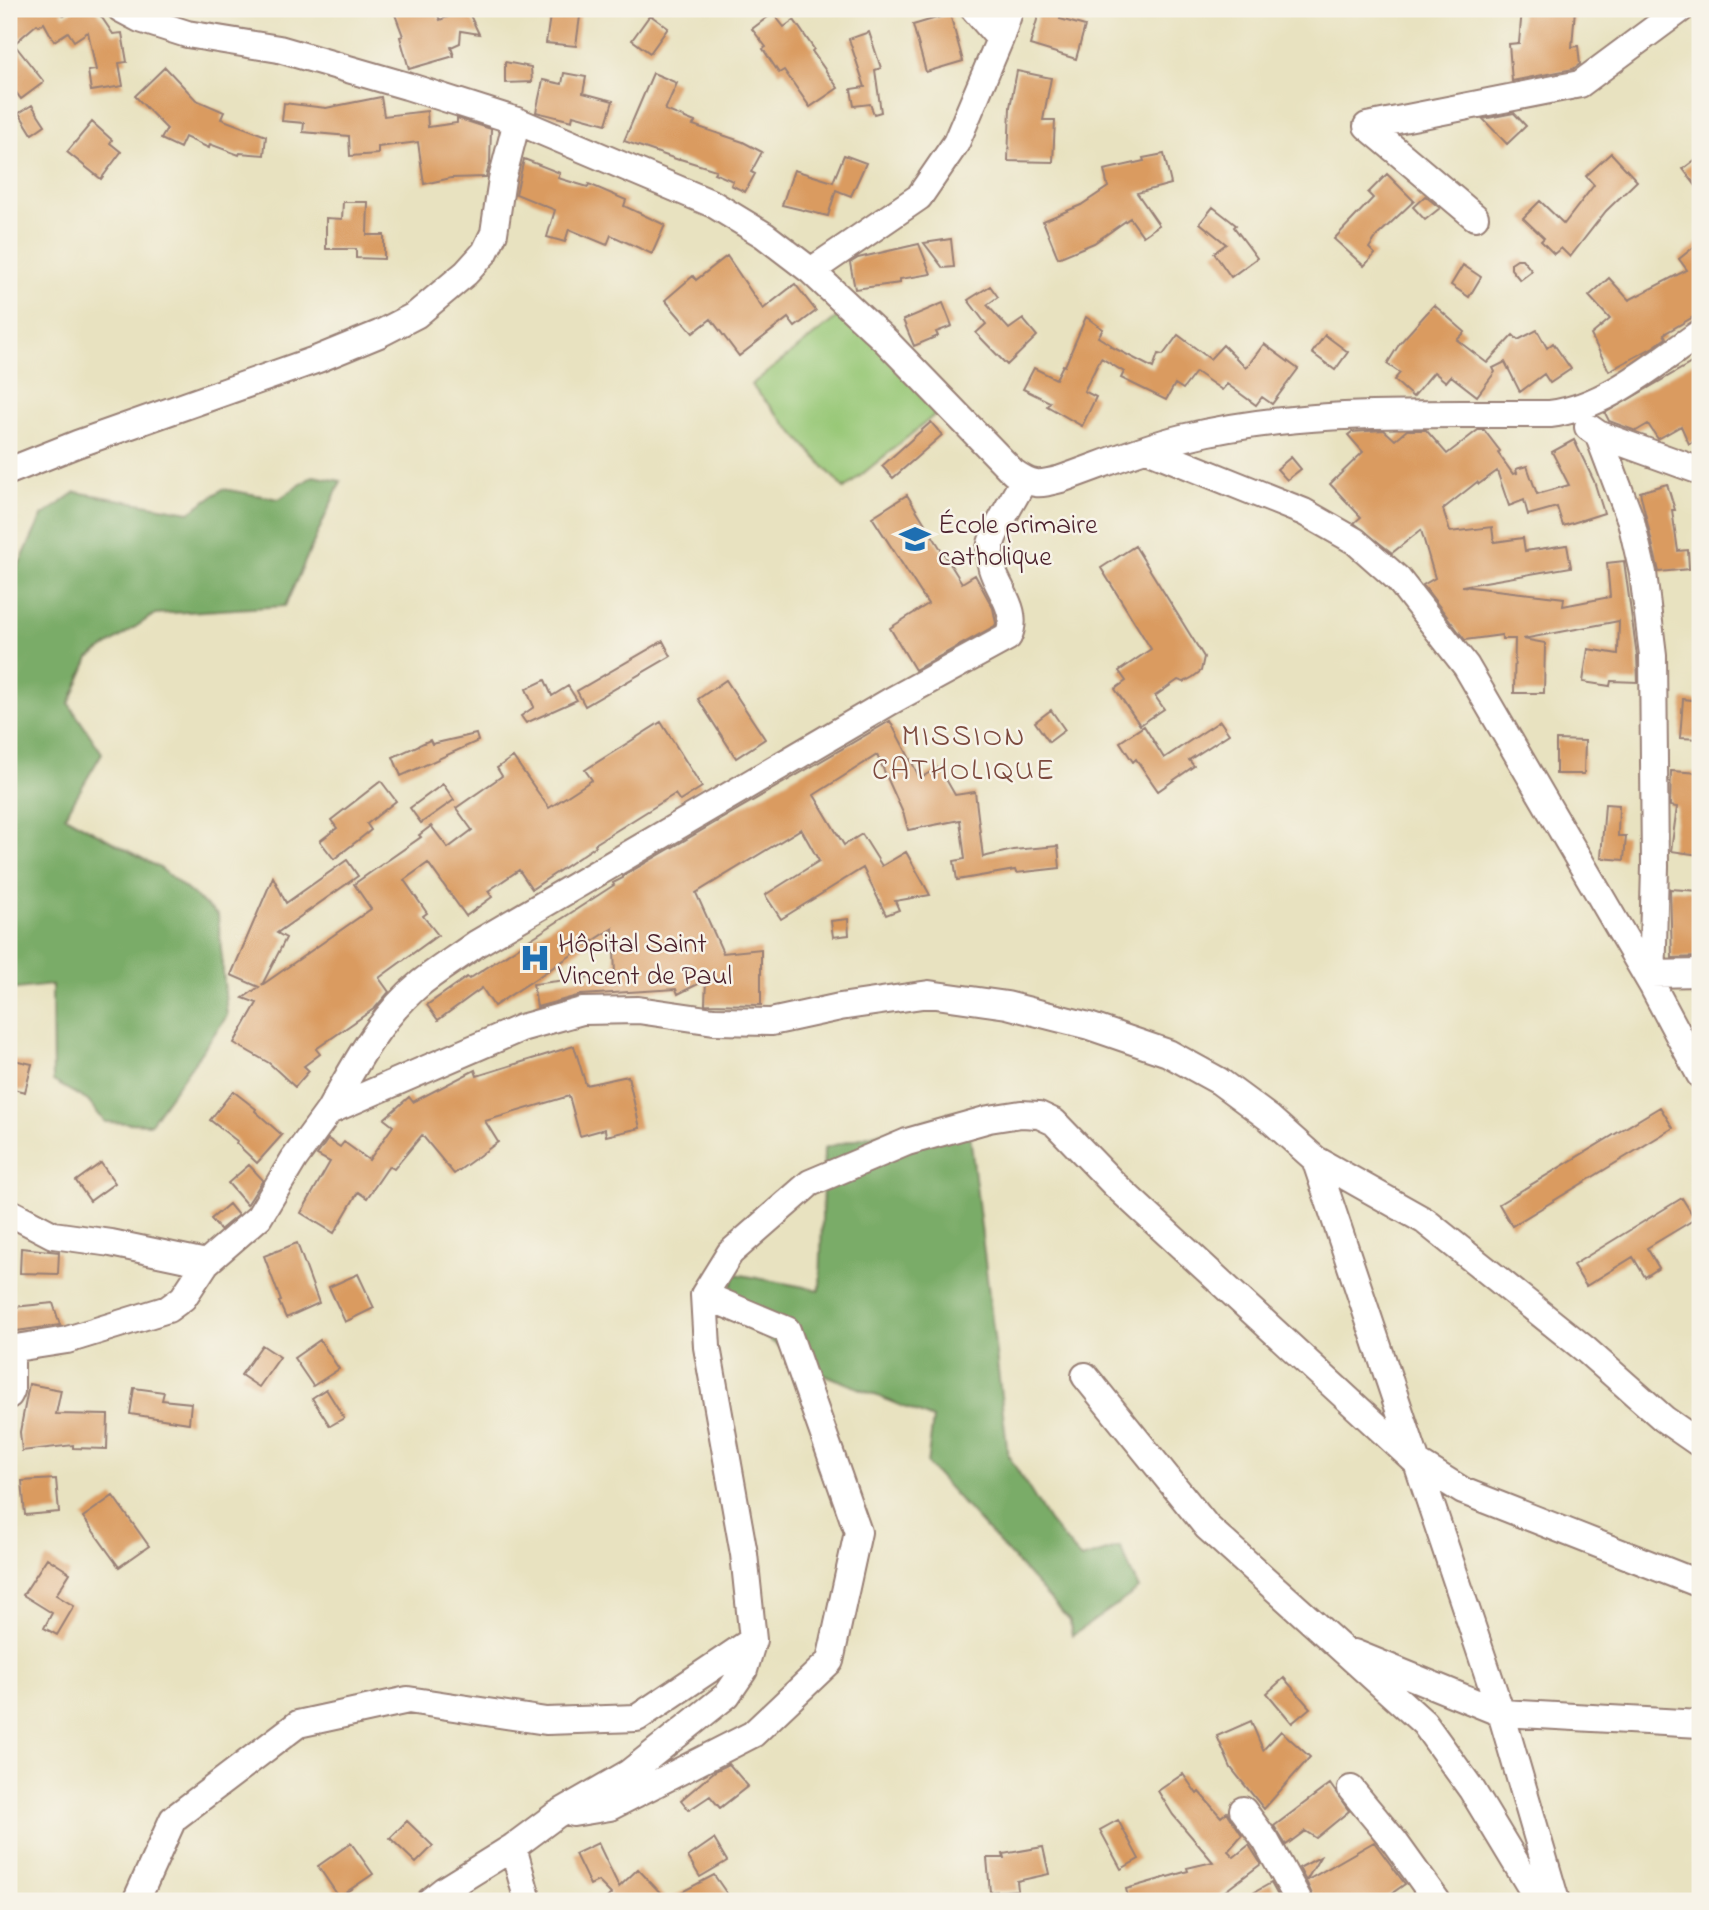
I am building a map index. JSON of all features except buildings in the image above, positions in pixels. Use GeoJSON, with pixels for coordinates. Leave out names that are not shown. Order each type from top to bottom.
{"type":"FeatureCollection","features":[{"type":"Feature","properties":{"kind":"street"},"geometry":{"type":"LineString","coordinates":[[121,9],[140,19],[187,34],[278,49],[517,121],[713,204],[764,235],[811,271],[886,341],[1013,472],[1030,483],[1043,484],[1182,438],[1323,416],[1569,412],[1609,394],[1700,333]]}},
{"type":"Feature","properties":{"kind":"street"},"geometry":{"type":"LineString","coordinates":[[974,9],[1000,39]]}},
{"type":"Feature","properties":{"kind":"street"},"geometry":{"type":"LineString","coordinates":[[811,271],[919,198],[956,143],[1010,9]]}},
{"type":"Feature","properties":{"kind":"street"},"geometry":{"type":"LineString","coordinates":[[1475,217],[1367,126],[1580,84],[1681,9]]}},
{"type":"Feature","properties":{"kind":"street"},"geometry":{"type":"LineString","coordinates":[[9,471],[77,444],[318,359],[379,334],[416,314],[466,273],[485,252],[494,233],[502,179],[517,121]]}},
{"type":"Feature","properties":{"kind":"street"},"geometry":{"type":"LineString","coordinates":[[1569,412],[1598,434],[1700,471]]}},
{"type":"Feature","properties":{"kind":"street"},"geometry":{"type":"LineString","coordinates":[[1598,434],[1631,521],[1643,573],[1653,655],[1655,866],[1652,980]]}},
{"type":"Feature","properties":{"kind":"street"},"geometry":{"type":"LineString","coordinates":[[1147,449],[1304,512],[1355,541],[1398,579],[1466,666],[1652,980],[1700,1075]]}},
{"type":"Feature","properties":{"kind":"street"},"geometry":{"type":"LineString","coordinates":[[9,1395],[10,1349],[67,1340],[168,1309],[183,1298],[206,1264],[259,1217],[294,1159],[330,1111],[355,1064],[390,1016],[420,983],[465,952],[891,701],[1008,637],[1014,625],[1012,610],[997,584],[991,565],[991,544],[1024,480]]}},
{"type":"Feature","properties":{"kind":"street"},"geometry":{"type":"LineString","coordinates":[[1652,980],[1700,973]]}},
{"type":"Feature","properties":{"kind":"street"},"geometry":{"type":"LineString","coordinates":[[330,1111],[521,1028],[582,1011],[638,1010],[714,1021],[771,1022],[840,1007],[929,995],[1007,1004],[1089,1026],[1168,1053],[1219,1081],[1269,1118],[1315,1159],[1425,1221],[1587,1350],[1664,1419],[1700,1444]]}},
{"type":"Feature","properties":{"kind":"street"},"geometry":{"type":"LineString","coordinates":[[430,1901],[513,1847],[556,1815],[629,1773],[727,1695],[744,1670],[753,1640],[744,1555],[707,1347],[704,1295],[730,1253],[810,1183],[907,1142],[989,1119],[1021,1114],[1039,1115],[1054,1122],[1115,1185],[1415,1461],[1463,1491],[1700,1584]]}},
{"type":"Feature","properties":{"kind":"street"},"geometry":{"type":"LineString","coordinates":[[1315,1159],[1501,1713],[1556,1901]]}},
{"type":"Feature","properties":{"kind":"street"},"geometry":{"type":"LineString","coordinates":[[9,1212],[53,1235],[111,1243],[206,1264]]}},
{"type":"Feature","properties":{"kind":"street"},"geometry":{"type":"LineString","coordinates":[[556,1815],[610,1807],[753,1734],[830,1661],[858,1532],[787,1330],[704,1295]]}},
{"type":"Feature","properties":{"kind":"street"},"geometry":{"type":"LineString","coordinates":[[1086,1376],[1207,1528],[1424,1723],[1472,1790],[1539,1901]]}},
{"type":"Feature","properties":{"kind":"street"},"geometry":{"type":"LineString","coordinates":[[136,1901],[173,1819],[298,1724],[408,1700],[546,1721],[637,1718],[753,1640]]}},
{"type":"Feature","properties":{"kind":"street"},"geometry":{"type":"LineString","coordinates":[[1336,1646],[1501,1713],[1700,1724]]}},
{"type":"Feature","properties":{"kind":"street"},"geometry":{"type":"LineString","coordinates":[[1351,1788],[1394,1841],[1437,1901]]}},
{"type":"Feature","properties":{"kind":"street"},"geometry":{"type":"LineString","coordinates":[[1243,1810],[1266,1841],[1299,1901]]}},
{"type":"Feature","properties":{"kind":"street"},"geometry":{"type":"LineString","coordinates":[[513,1847],[528,1901]]}},
{"type":"Feature","properties":{"kind":"green space"},"geometry":{"type":"Polygon","coordinates":[[[846,310],[942,409],[844,489],[751,385],[846,310]]]}},
{"type":"Feature","properties":{"kind":"green space"},"geometry":{"type":"Polygon","coordinates":[[[313,476],[341,481],[285,606],[155,614],[89,658],[69,704],[102,753],[65,816],[160,868],[218,915],[227,1016],[150,1124],[105,1122],[88,1101],[53,1081],[52,985],[9,990],[9,582],[42,516],[76,492],[189,512],[223,489],[279,499],[313,476]]]}},
{"type":"Feature","properties":{"kind":"green space"},"geometry":{"type":"Polygon","coordinates":[[[967,1109],[1008,1455],[1049,1521],[1081,1559],[1120,1547],[1139,1589],[1072,1636],[1070,1621],[927,1464],[933,1419],[824,1374],[721,1310],[736,1274],[820,1290],[824,1148],[967,1109]]]}},
{"type":"Feature","properties":{"kind":"place","name":"École primaire catholique"},"geometry":{"type":"Point","coordinates":[915,539]}},
{"type":"Feature","properties":{"kind":"place","name":"Hôpital Saint Vincent de Paul"},"geometry":{"type":"Point","coordinates":[535,958]}},
{"type":"Feature","properties":{"kind":"district","name":"MISSION CATHOLIQUE"},"geometry":{"type":"Point","coordinates":[964,752]}}]}
